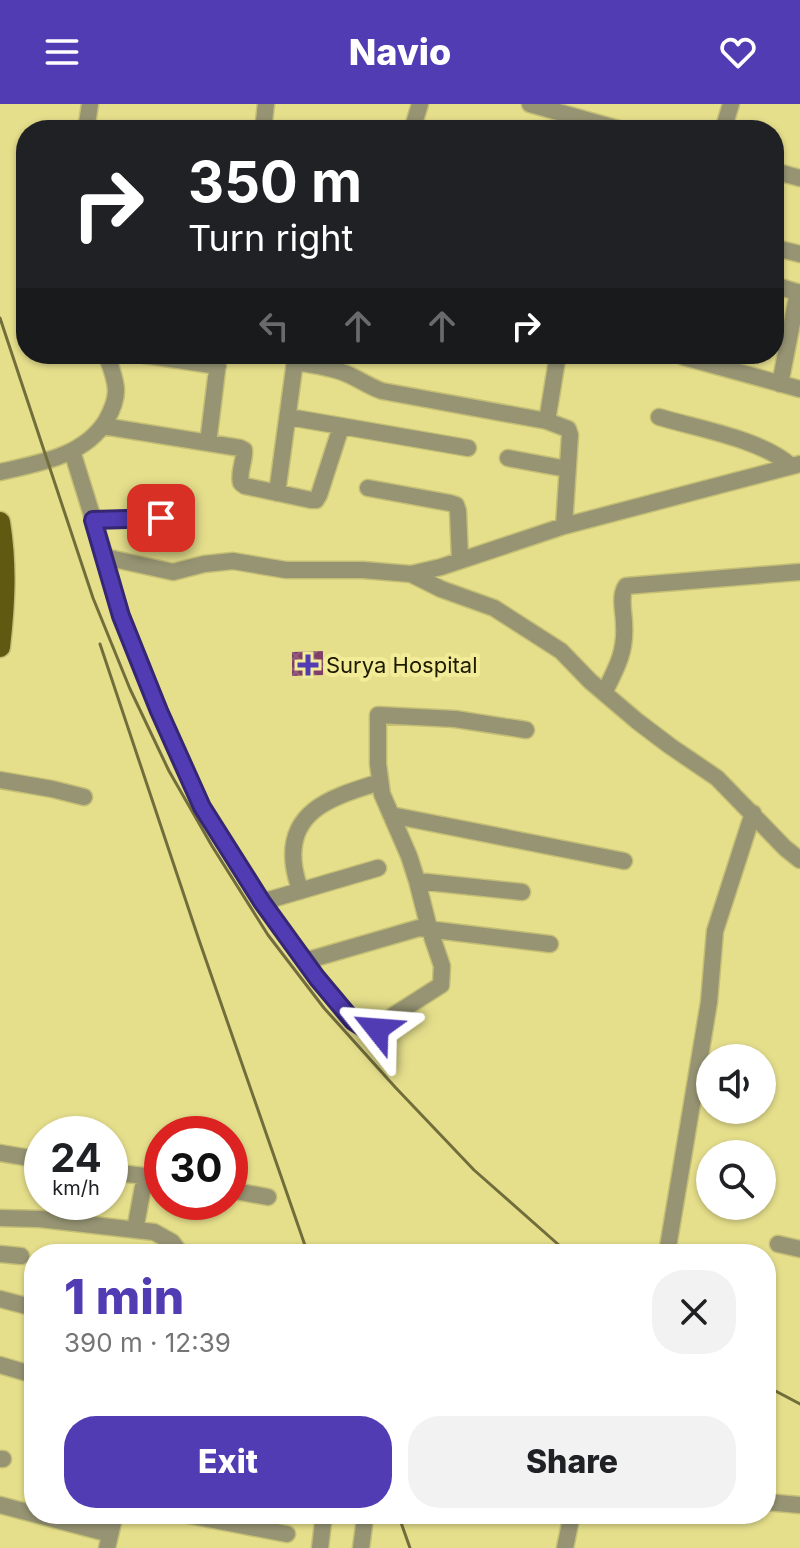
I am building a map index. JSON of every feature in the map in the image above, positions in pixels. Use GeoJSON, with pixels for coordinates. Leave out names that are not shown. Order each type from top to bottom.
{"type":"FeatureCollection","features":[{"type":"Feature","properties":{"kind":"main road"},"geometry":{"type":"LineString","coordinates":[[0,522],[5,557],[5,606],[0,647]]}},
{"type":"Feature","properties":{"kind":"street"},"geometry":{"type":"LineString","coordinates":[[530,104],[577,120]]}},
{"type":"Feature","properties":{"kind":"street"},"geometry":{"type":"LineString","coordinates":[[780,384],[799,293]]}},
{"type":"Feature","properties":{"kind":"street"},"geometry":{"type":"LineString","coordinates":[[0,472],[40,464],[90,440],[103,426],[114,404],[116,391],[109,364]]}},
{"type":"Feature","properties":{"kind":"street"},"geometry":{"type":"LineString","coordinates":[[208,443],[218,364]]}},
{"type":"Feature","properties":{"kind":"street"},"geometry":{"type":"LineString","coordinates":[[277,493],[295,364]]}},
{"type":"Feature","properties":{"kind":"street"},"geometry":{"type":"LineString","coordinates":[[317,364],[338,370],[382,391],[547,421],[568,429],[564,526]]}},
{"type":"Feature","properties":{"kind":"street"},"geometry":{"type":"LineString","coordinates":[[547,421],[556,364]]}},
{"type":"Feature","properties":{"kind":"street"},"geometry":{"type":"LineString","coordinates":[[709,364],[800,389]]}},
{"type":"Feature","properties":{"kind":"street"},"geometry":{"type":"LineString","coordinates":[[289,417],[468,448]]}},
{"type":"Feature","properties":{"kind":"street"},"geometry":{"type":"LineString","coordinates":[[659,417],[761,446],[795,465]]}},
{"type":"Feature","properties":{"kind":"street"},"geometry":{"type":"LineString","coordinates":[[103,426],[244,450],[239,479],[245,486],[316,500],[341,427]]}},
{"type":"Feature","properties":{"kind":"street"},"geometry":{"type":"LineString","coordinates":[[72,451],[121,616],[202,807],[262,902],[305,961],[347,1015],[364,1028],[377,1029],[441,985],[442,966],[417,881],[382,794],[378,764],[378,715],[455,719],[526,730]]}},
{"type":"Feature","properties":{"kind":"street"},"geometry":{"type":"LineString","coordinates":[[508,458],[567,469]]}},
{"type":"Feature","properties":{"kind":"street"},"geometry":{"type":"LineString","coordinates":[[105,557],[173,572],[233,561],[286,570],[363,570],[411,574],[564,526],[795,465]]}},
{"type":"Feature","properties":{"kind":"street"},"geometry":{"type":"LineString","coordinates":[[368,488],[456,505],[460,560]]}},
{"type":"Feature","properties":{"kind":"street"},"geometry":{"type":"LineString","coordinates":[[93,520],[161,518]]}},
{"type":"Feature","properties":{"kind":"street"},"geometry":{"type":"LineString","coordinates":[[604,693],[623,652],[625,626],[622,592],[626,586],[800,572]]}},
{"type":"Feature","properties":{"kind":"street"},"geometry":{"type":"LineString","coordinates":[[411,574],[441,589],[494,608],[561,651],[604,693],[670,746],[717,778],[800,860]]}},
{"type":"Feature","properties":{"kind":"street"},"geometry":{"type":"LineString","coordinates":[[0,780],[84,797]]}},
{"type":"Feature","properties":{"kind":"street"},"geometry":{"type":"LineString","coordinates":[[300,891],[293,851],[297,832],[308,814],[325,802],[380,782]]}},
{"type":"Feature","properties":{"kind":"street"},"geometry":{"type":"LineString","coordinates":[[669,1244],[709,1002],[715,931],[753,813]]}},
{"type":"Feature","properties":{"kind":"street"},"geometry":{"type":"LineString","coordinates":[[391,815],[624,861]]}},
{"type":"Feature","properties":{"kind":"street"},"geometry":{"type":"LineString","coordinates":[[262,902],[378,868]]}},
{"type":"Feature","properties":{"kind":"street"},"geometry":{"type":"LineString","coordinates":[[417,881],[522,892]]}},
{"type":"Feature","properties":{"kind":"street"},"geometry":{"type":"LineString","coordinates":[[305,961],[419,928],[550,944]]}},
{"type":"Feature","properties":{"kind":"street"},"geometry":{"type":"LineString","coordinates":[[0,1153],[24,1157]]}},
{"type":"Feature","properties":{"kind":"street"},"geometry":{"type":"LineString","coordinates":[[135,1230],[144,1181]]}},
{"type":"Feature","properties":{"kind":"street"},"geometry":{"type":"LineString","coordinates":[[248,1193],[268,1197]]}},
{"type":"Feature","properties":{"kind":"street"},"geometry":{"type":"LineString","coordinates":[[0,1218],[40,1219],[154,1232],[174,1244]]}},
{"type":"Feature","properties":{"kind":"street"},"geometry":{"type":"LineString","coordinates":[[778,1244],[800,1249]]}},
{"type":"Feature","properties":{"kind":"street"},"geometry":{"type":"LineString","coordinates":[[0,1254],[21,1256]]}},
{"type":"Feature","properties":{"kind":"street"},"geometry":{"type":"LineString","coordinates":[[0,1299],[24,1305]]}},
{"type":"Feature","properties":{"kind":"street"},"geometry":{"type":"LineString","coordinates":[[0,1365],[24,1372]]}},
{"type":"Feature","properties":{"kind":"street"},"geometry":{"type":"LineString","coordinates":[[776,1503],[800,1505]]}},
{"type":"Feature","properties":{"kind":"street"},"geometry":{"type":"LineString","coordinates":[[0,1505],[24,1511]]}},
{"type":"Feature","properties":{"kind":"street"},"geometry":{"type":"LineString","coordinates":[[62,1524],[109,1541]]}},
{"type":"Feature","properties":{"kind":"street"},"geometry":{"type":"LineString","coordinates":[[235,1524],[287,1534]]}},
{"type":"Feature","properties":{"kind":"street"},"geometry":{"type":"LineString","coordinates":[[320,1548],[323,1524]]}},
{"type":"Feature","properties":{"kind":"street"},"geometry":{"type":"LineString","coordinates":[[361,1548],[364,1524]]}},
{"type":"Feature","properties":{"kind":"street"},"geometry":{"type":"LineString","coordinates":[[565,1548],[570,1524]]}},
{"type":"Feature","properties":{"kind":"building"},"geometry":{"type":"Polygon","coordinates":[[[323,651],[323,675],[292,676],[292,652],[323,651]]]}},
{"type":"Feature","properties":{"kind":"railway"},"geometry":{"type":"LineString","coordinates":[[0,318],[93,598],[130,689],[169,771],[212,846],[268,935],[324,1008],[474,1170],[558,1244]]}},
{"type":"Feature","properties":{"kind":"railway"},"geometry":{"type":"LineString","coordinates":[[100,644],[305,1244]]}},
{"type":"Feature","properties":{"kind":"railway"},"geometry":{"type":"LineString","coordinates":[[776,1391],[800,1404]]}},
{"type":"Feature","properties":{"kind":"railway"},"geometry":{"type":"LineString","coordinates":[[402,1524],[410,1548]]}},
{"type":"Feature","properties":{"kind":"place","name":"Surya Hospital"},"geometry":{"type":"Point","coordinates":[308,665]}},
{"type":"Feature","properties":{"kind":"route"},"geometry":{"type":"LineString","coordinates":[[161,518],[93,520],[121,616],[159,711],[202,807],[262,902],[347,1015],[364,1028],[377,1029]]}}]}
